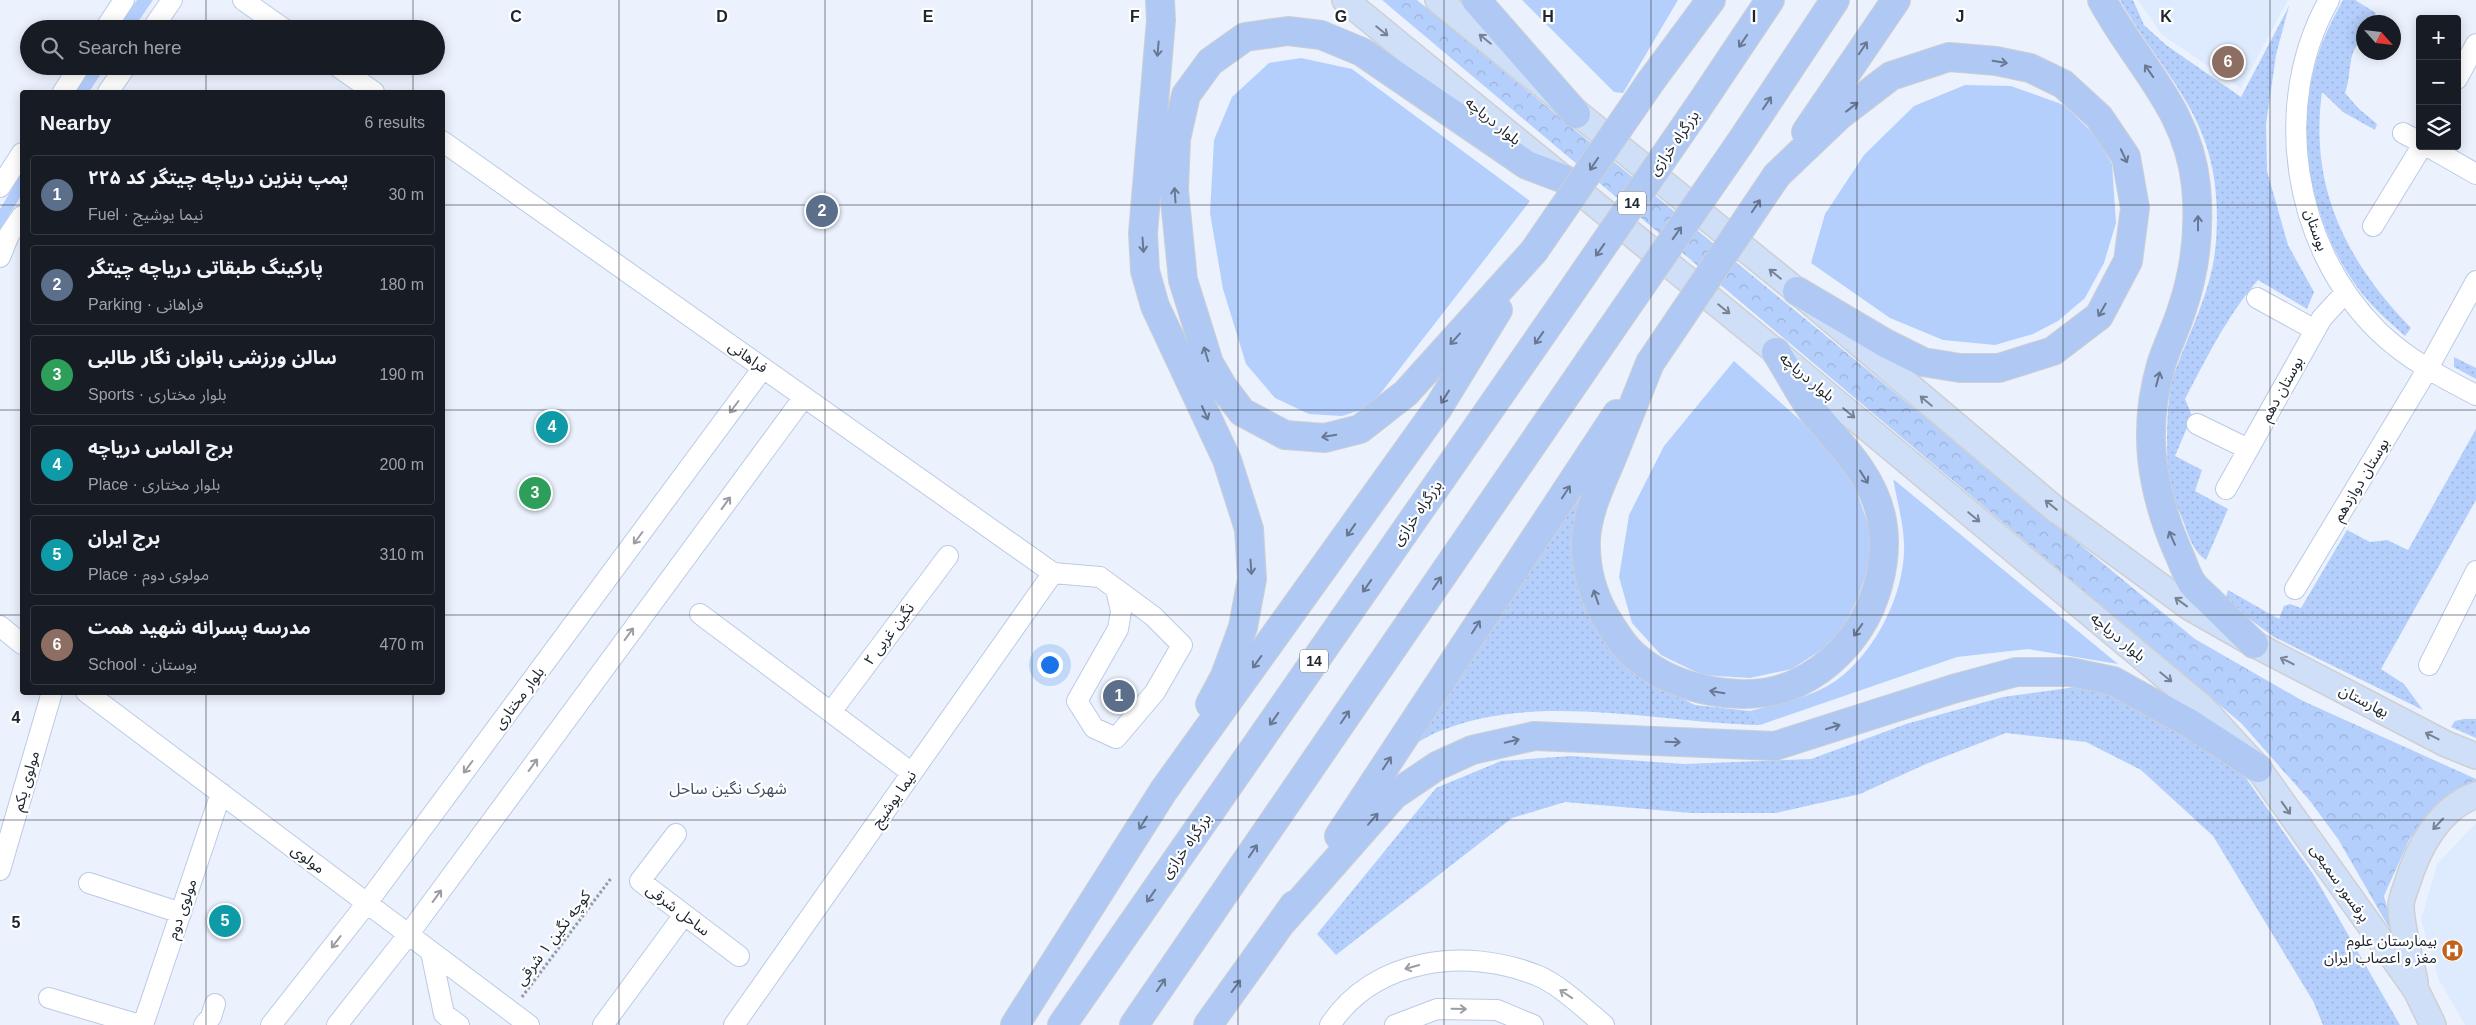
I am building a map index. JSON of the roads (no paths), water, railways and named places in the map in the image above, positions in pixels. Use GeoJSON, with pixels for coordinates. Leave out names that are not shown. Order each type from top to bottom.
{"type":"FeatureCollection","features":[{"type":"Feature","properties":{"kind":"highway"},"geometry":{"type":"LineString","coordinates":[[1160,0],[1161,20],[1143,233],[1145,271],[1155,306],[1227,460],[1249,529],[1252,580],[1243,627],[1224,676],[1164,790]]}},
{"type":"Feature","properties":{"kind":"highway"},"geometry":{"type":"LineString","coordinates":[[1476,0],[1576,114]]}},
{"type":"Feature","properties":{"kind":"highway"},"geometry":{"type":"LineString","coordinates":[[1651,81],[1692,0]]}},
{"type":"Feature","properties":{"kind":"highway"},"geometry":{"type":"LineString","coordinates":[[1015,1025],[1164,790],[1438,408],[1534,251],[1651,81],[1711,0]]}},
{"type":"Feature","properties":{"kind":"highway","name":"بزرگراه خرازی"},"geometry":{"type":"LineString","coordinates":[[1062,1025],[1567,298],[1770,0]]}},
{"type":"Feature","properties":{"kind":"highway"},"geometry":{"type":"LineString","coordinates":[[1134,1025],[1740,143],[1835,0]]}},
{"type":"Feature","properties":{"kind":"highway"},"geometry":{"type":"LineString","coordinates":[[1208,1025],[1283,921],[1650,363],[1896,0]]}},
{"type":"Feature","properties":{"kind":"highway"},"geometry":{"type":"LineString","coordinates":[[2102,0],[2176,115],[2188,150],[2196,184],[2199,221],[2198,246],[2182,310],[2171,336],[2155,389],[2150,421],[2153,475],[2164,519],[2192,583],[2254,644]]}},
{"type":"Feature","properties":{"kind":"highway"},"geometry":{"type":"LineString","coordinates":[[1534,251],[1406,393],[1360,429],[1325,438],[1285,435],[1242,412],[1223,387],[1209,363],[1183,280],[1174,190],[1176,139],[1186,95],[1210,62],[1245,37],[1288,31],[1321,35],[1362,52],[1527,165],[1564,179]]}},
{"type":"Feature","properties":{"kind":"highway"},"geometry":{"type":"LineString","coordinates":[[1777,175],[1840,115],[1891,76],[1949,57],[1996,61],[2030,68],[2063,84],[2099,117],[2126,157],[2136,208],[2128,260],[2099,316],[2053,351],[2000,368],[1960,368],[1923,362],[1885,343],[1797,291]]}},
{"type":"Feature","properties":{"kind":"highway"},"geometry":{"type":"LineString","coordinates":[[1650,363],[1593,503],[1586,539],[1589,575],[1598,603],[1612,629],[1633,655],[1662,676],[1694,688],[1726,693],[1767,692],[1797,683],[1824,666],[1848,644],[1864,622],[1875,596],[1882,568],[1884,542],[1881,515],[1869,485],[1852,458],[1810,407],[1776,352]]}},
{"type":"Feature","properties":{"kind":"highway"},"geometry":{"type":"LineString","coordinates":[[1283,921],[1394,795],[1436,766],[1472,750],[1534,736],[1775,746],[1953,689],[2016,672],[2070,672],[2113,681],[2189,723],[2258,768]]}},
{"type":"Feature","properties":{"kind":"main road","name":"بلوار دریاچه"},"geometry":{"type":"LineString","coordinates":[[1345,0],[1776,352],[2202,707],[2258,768]]}},
{"type":"Feature","properties":{"kind":"main road"},"geometry":{"type":"LineString","coordinates":[[1438,0],[1576,114],[1797,291],[2054,508],[2189,607],[2254,644]]}},
{"type":"Feature","properties":{"kind":"main road","name":"بهارستان"},"geometry":{"type":"LineString","coordinates":[[2254,644],[2446,744],[2476,756]]}},
{"type":"Feature","properties":{"kind":"main road","name":"پرفسور سمیعی"},"geometry":{"type":"LineString","coordinates":[[2258,768],[2416,990],[2433,1025]]}},
{"type":"Feature","properties":{"kind":"main road"},"geometry":{"type":"LineString","coordinates":[[2416,990],[2401,905],[2410,874],[2426,837],[2444,817],[2468,798],[2476,795]]}},
{"type":"Feature","properties":{"kind":"street"},"geometry":{"type":"LineString","coordinates":[[111,20],[124,0]]}},
{"type":"Feature","properties":{"kind":"street"},"geometry":{"type":"LineString","coordinates":[[158,20],[172,0]]}},
{"type":"Feature","properties":{"kind":"street"},"geometry":{"type":"LineString","coordinates":[[243,0],[271,20]]}},
{"type":"Feature","properties":{"kind":"street","name":"بوستان"},"geometry":{"type":"LineString","coordinates":[[2329,0],[2318,19],[2300,75],[2295,132],[2300,181],[2318,244],[2345,293],[2379,332],[2427,370],[2476,395]]}},
{"type":"Feature","properties":{"kind":"street"},"geometry":{"type":"LineString","coordinates":[[2461,72],[2476,44]]}},
{"type":"Feature","properties":{"kind":"street"},"geometry":{"type":"LineString","coordinates":[[64,90],[74,75]]}},
{"type":"Feature","properties":{"kind":"street"},"geometry":{"type":"LineString","coordinates":[[109,90],[120,75]]}},
{"type":"Feature","properties":{"kind":"street"},"geometry":{"type":"LineString","coordinates":[[350,75],[371,90]]}},
{"type":"Feature","properties":{"kind":"street","name":"فراهانی"},"geometry":{"type":"LineString","coordinates":[[445,143],[1053,573]]}},
{"type":"Feature","properties":{"kind":"street"},"geometry":{"type":"LineString","coordinates":[[2373,226],[2420,150]]}},
{"type":"Feature","properties":{"kind":"street"},"geometry":{"type":"LineString","coordinates":[[2433,150],[2476,174]]}},
{"type":"Feature","properties":{"kind":"street"},"geometry":{"type":"LineString","coordinates":[[0,187],[20,156]]}},
{"type":"Feature","properties":{"kind":"street"},"geometry":{"type":"LineString","coordinates":[[0,257],[9,235],[20,219]]}},
{"type":"Feature","properties":{"kind":"street","name":"بوستان دوازدهم"},"geometry":{"type":"LineString","coordinates":[[2295,589],[2427,370],[2476,281]]}},
{"type":"Feature","properties":{"kind":"street","name":"بوستان دهم"},"geometry":{"type":"LineString","coordinates":[[2226,489],[2322,318],[2345,293]]}},
{"type":"Feature","properties":{"kind":"street"},"geometry":{"type":"LineString","coordinates":[[2257,298],[2315,330]]}},
{"type":"Feature","properties":{"kind":"street","name":"بلوار مختاری"},"geometry":{"type":"LineString","coordinates":[[271,1025],[367,904],[763,368]]}},
{"type":"Feature","properties":{"kind":"street"},"geometry":{"type":"LineString","coordinates":[[337,1025],[408,935],[804,397]]}},
{"type":"Feature","properties":{"kind":"street"},"geometry":{"type":"LineString","coordinates":[[2197,424],[2248,449]]}},
{"type":"Feature","properties":{"kind":"street","name":"نگین غربی ۲"},"geometry":{"type":"LineString","coordinates":[[831,712],[948,556]]}},
{"type":"Feature","properties":{"kind":"street"},"geometry":{"type":"LineString","coordinates":[[1053,573],[1100,577],[1153,616],[1182,645],[1155,692],[1116,738],[1094,728],[1077,701],[1118,629],[1121,611],[1116,589]]}},
{"type":"Feature","properties":{"kind":"street","name":"نیما یوشیج"},"geometry":{"type":"LineString","coordinates":[[734,1025],[1053,573]]}},
{"type":"Feature","properties":{"kind":"street"},"geometry":{"type":"LineString","coordinates":[[2429,665],[2474,579]]}},
{"type":"Feature","properties":{"kind":"street"},"geometry":{"type":"LineString","coordinates":[[700,614],[912,773]]}},
{"type":"Feature","properties":{"kind":"street"},"geometry":{"type":"LineString","coordinates":[[0,626],[20,642]]}},
{"type":"Feature","properties":{"kind":"street","name":"مولوی یکم"},"geometry":{"type":"LineString","coordinates":[[0,870],[6,829],[51,695]]}},
{"type":"Feature","properties":{"kind":"street","name":"مولوی"},"geometry":{"type":"LineString","coordinates":[[90,695],[529,1025]]}},
{"type":"Feature","properties":{"kind":"street","name":"مولوی دوم"},"geometry":{"type":"LineString","coordinates":[[142,1025],[221,793]]}},
{"type":"Feature","properties":{"kind":"street","name":"ساحل شرقی"},"geometry":{"type":"LineString","coordinates":[[676,834],[640,881],[739,956]]}},
{"type":"Feature","properties":{"kind":"street"},"geometry":{"type":"LineString","coordinates":[[89,883],[181,913]]}},
{"type":"Feature","properties":{"kind":"street"},"geometry":{"type":"LineString","coordinates":[[603,1025],[684,915]]}},
{"type":"Feature","properties":{"kind":"street"},"geometry":{"type":"LineString","coordinates":[[431,952],[444,1014],[459,1025]]}},
{"type":"Feature","properties":{"kind":"street"},"geometry":{"type":"LineString","coordinates":[[1330,1025],[1360,991],[1392,973],[1427,963],[1465,959],[1496,964],[1538,975],[1574,1000],[1604,1025]]}},
{"type":"Feature","properties":{"kind":"street"},"geometry":{"type":"LineString","coordinates":[[49,998],[142,1025]]}},
{"type":"Feature","properties":{"kind":"street"},"geometry":{"type":"LineString","coordinates":[[204,1025],[211,1017],[215,1004]]}},
{"type":"Feature","properties":{"kind":"street"},"geometry":{"type":"LineString","coordinates":[[1395,1025],[1437,1009],[1497,1010],[1533,1025]]}},
{"type":"Feature","properties":{"kind":"place","name":"مدرسه پسرانه شهید همت"},"geometry":{"type":"Point","coordinates":[2228,62]}},
{"type":"Feature","properties":{"kind":"place","name":"پارکینگ طبقاتی دریاچه چیتگر"},"geometry":{"type":"Point","coordinates":[822,211]}},
{"type":"Feature","properties":{"kind":"place","name":"برج الماس دریاچه"},"geometry":{"type":"Point","coordinates":[552,427]}},
{"type":"Feature","properties":{"kind":"place","name":"سالن ورزشی بانوان نگار طالبی"},"geometry":{"type":"Point","coordinates":[535,493]}},
{"type":"Feature","properties":{"kind":"place","name":"پمپ بنزین دریاچه چیتگر کد ۲۲۵"},"geometry":{"type":"Point","coordinates":[1119,696]}},
{"type":"Feature","properties":{"kind":"place","name":"برج ایران"},"geometry":{"type":"Point","coordinates":[225,921]}},
{"type":"Feature","properties":{"kind":"place","name":"بیمارستان علوم مغز و اعصاب ایران"},"geometry":{"type":"Point","coordinates":[2453,950]}},
{"type":"Feature","properties":{"kind":"district","name":"شهرک نگین ساحل"},"geometry":{"type":"Point","coordinates":[728,788]}}]}
